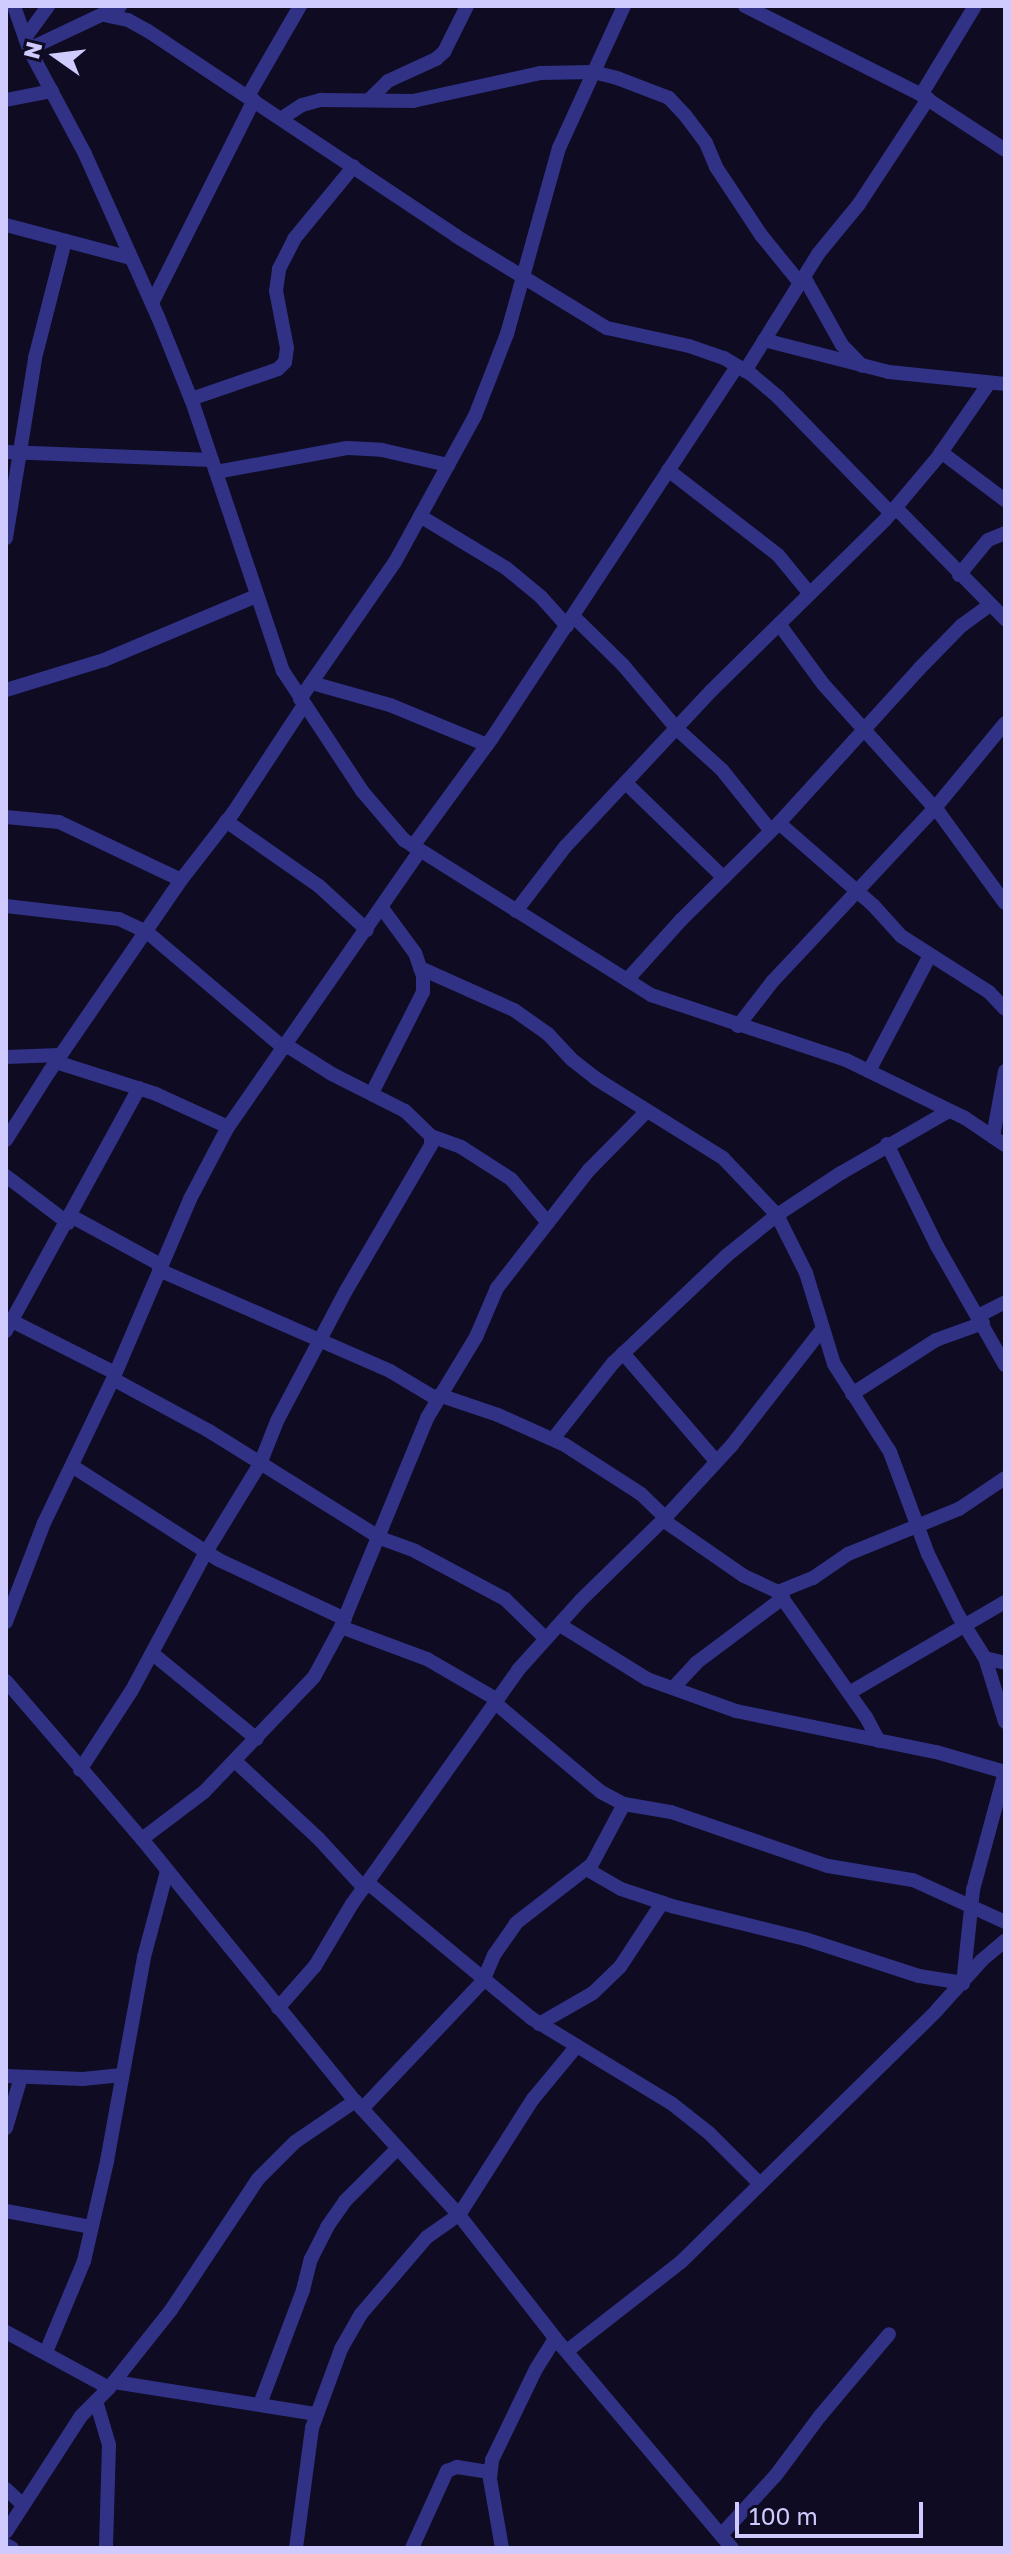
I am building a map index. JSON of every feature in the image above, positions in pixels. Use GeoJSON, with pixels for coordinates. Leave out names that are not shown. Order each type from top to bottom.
{"type":"FeatureCollection","features":[{"type":"Feature","properties":{"kind":"street"},"geometry":{"type":"LineString","coordinates":[[14,6],[27,43],[85,154],[191,399],[283,671],[362,791],[416,849],[651,995],[846,1060],[949,1111],[999,1141],[1005,1071]]}},
{"type":"Feature","properties":{"kind":"street"},"geometry":{"type":"LineString","coordinates":[[27,43],[48,6]]}},
{"type":"Feature","properties":{"kind":"street"},"geometry":{"type":"LineString","coordinates":[[27,43],[104,15],[120,6]]}},
{"type":"Feature","properties":{"kind":"street"},"geometry":{"type":"LineString","coordinates":[[152,303],[251,98],[300,6]]}},
{"type":"Feature","properties":{"kind":"street"},"geometry":{"type":"LineString","coordinates":[[369,100],[388,81],[436,59],[444,52],[467,6]]}},
{"type":"Feature","properties":{"kind":"street"},"geometry":{"type":"LineString","coordinates":[[6,1140],[58,1058],[181,880],[226,821],[312,683],[395,562],[448,465],[486,389],[507,334],[559,148],[624,6]]}},
{"type":"Feature","properties":{"kind":"street"},"geometry":{"type":"LineString","coordinates":[[745,6],[924,97],[1005,150]]}},
{"type":"Feature","properties":{"kind":"street"},"geometry":{"type":"LineString","coordinates":[[6,1622],[44,1523],[114,1376],[190,1199],[228,1127],[382,908],[416,849],[668,470],[859,204],[975,6]]}},
{"type":"Feature","properties":{"kind":"street"},"geometry":{"type":"LineString","coordinates":[[104,15],[128,20],[521,277],[607,328],[689,346],[741,368],[778,397],[1005,619]]}},
{"type":"Feature","properties":{"kind":"street"},"geometry":{"type":"LineString","coordinates":[[282,118],[302,105],[321,100],[413,101],[526,75],[593,72],[669,98],[706,143],[716,167],[761,235],[802,280],[842,345],[862,366]]}},
{"type":"Feature","properties":{"kind":"street"},"geometry":{"type":"LineString","coordinates":[[6,100],[52,91]]}},
{"type":"Feature","properties":{"kind":"street"},"geometry":{"type":"LineString","coordinates":[[191,399],[278,369],[285,362],[287,348],[276,291],[279,269],[300,230],[354,166]]}},
{"type":"Feature","properties":{"kind":"street"},"geometry":{"type":"LineString","coordinates":[[6,225],[131,258]]}},
{"type":"Feature","properties":{"kind":"street"},"geometry":{"type":"LineString","coordinates":[[6,538],[13,452],[65,241]]}},
{"type":"Feature","properties":{"kind":"street"},"geometry":{"type":"LineString","coordinates":[[764,340],[862,366],[1005,384]]}},
{"type":"Feature","properties":{"kind":"street"},"geometry":{"type":"LineString","coordinates":[[516,911],[565,847],[779,624],[894,510],[941,452],[989,383]]}},
{"type":"Feature","properties":{"kind":"street"},"geometry":{"type":"LineString","coordinates":[[13,452],[214,466],[347,448],[382,450],[448,465]]}},
{"type":"Feature","properties":{"kind":"street"},"geometry":{"type":"LineString","coordinates":[[941,452],[1005,500]]}},
{"type":"Feature","properties":{"kind":"street"},"geometry":{"type":"LineString","coordinates":[[668,470],[778,555],[810,594]]}},
{"type":"Feature","properties":{"kind":"street"},"geometry":{"type":"LineString","coordinates":[[420,516],[506,568],[623,665],[677,729],[722,770],[775,827],[859,893],[901,936],[929,957],[989,992],[1005,1009]]}},
{"type":"Feature","properties":{"kind":"street"},"geometry":{"type":"LineString","coordinates":[[959,575],[988,540],[1005,533]]}},
{"type":"Feature","properties":{"kind":"street"},"geometry":{"type":"LineString","coordinates":[[6,690],[104,660],[256,596]]}},
{"type":"Feature","properties":{"kind":"street"},"geometry":{"type":"LineString","coordinates":[[627,980],[775,827],[863,728],[961,626],[989,606]]}},
{"type":"Feature","properties":{"kind":"street"},"geometry":{"type":"LineString","coordinates":[[779,624],[823,684],[935,808],[1005,903]]}},
{"type":"Feature","properties":{"kind":"street"},"geometry":{"type":"LineString","coordinates":[[312,683],[390,705],[487,745]]}},
{"type":"Feature","properties":{"kind":"street"},"geometry":{"type":"LineString","coordinates":[[738,1026],[772,982],[859,893],[935,808],[1005,723]]}},
{"type":"Feature","properties":{"kind":"street"},"geometry":{"type":"LineString","coordinates":[[627,784],[724,878]]}},
{"type":"Feature","properties":{"kind":"street"},"geometry":{"type":"LineString","coordinates":[[6,817],[59,822],[181,880]]}},
{"type":"Feature","properties":{"kind":"street"},"geometry":{"type":"LineString","coordinates":[[226,821],[319,886],[367,930]]}},
{"type":"Feature","properties":{"kind":"street"},"geometry":{"type":"LineString","coordinates":[[6,906],[119,919],[147,932],[285,1046],[405,1111],[431,1136],[461,1147],[511,1179],[548,1223]]}},
{"type":"Feature","properties":{"kind":"street"},"geometry":{"type":"LineString","coordinates":[[372,1093],[423,992],[420,968],[399,927],[382,908]]}},
{"type":"Feature","properties":{"kind":"street"},"geometry":{"type":"LineString","coordinates":[[869,1071],[929,957]]}},
{"type":"Feature","properties":{"kind":"street"},"geometry":{"type":"LineString","coordinates":[[420,968],[514,1010],[548,1034],[571,1059],[595,1078],[723,1158],[777,1215],[806,1273],[834,1364],[890,1452],[917,1527],[964,1625],[985,1658],[1005,1722]]}},
{"type":"Feature","properties":{"kind":"street"},"geometry":{"type":"LineString","coordinates":[[6,1057],[58,1058],[188,1106],[228,1127]]}},
{"type":"Feature","properties":{"kind":"street"},"geometry":{"type":"LineString","coordinates":[[139,1088],[70,1220],[10,1320],[209,1431],[380,1538],[415,1551],[505,1599],[546,1639]]}},
{"type":"Feature","properties":{"kind":"street"},"geometry":{"type":"LineString","coordinates":[[142,1839],[204,1792],[314,1677],[343,1623],[380,1538],[410,1457],[438,1397],[476,1337],[497,1288],[589,1170],[647,1111]]}},
{"type":"Feature","properties":{"kind":"street"},"geometry":{"type":"LineString","coordinates":[[553,1439],[623,1353],[696,1282],[777,1215],[887,1144],[949,1111]]}},
{"type":"Feature","properties":{"kind":"street"},"geometry":{"type":"LineString","coordinates":[[80,1770],[153,1654],[206,1552],[260,1464],[277,1421],[378,1233],[425,1158],[431,1136]]}},
{"type":"Feature","properties":{"kind":"street"},"geometry":{"type":"LineString","coordinates":[[887,1144],[931,1235],[1005,1365]]}},
{"type":"Feature","properties":{"kind":"street"},"geometry":{"type":"LineString","coordinates":[[6,1176],[70,1220],[160,1267],[390,1371],[438,1397],[553,1439],[617,1477],[664,1519],[744,1576],[780,1595],[879,1741]]}},
{"type":"Feature","properties":{"kind":"street"},"geometry":{"type":"LineString","coordinates":[[852,1394],[936,1340],[980,1320],[1005,1302]]}},
{"type":"Feature","properties":{"kind":"street"},"geometry":{"type":"LineString","coordinates":[[278,2008],[315,1966],[328,1940],[495,1700],[581,1600],[664,1519],[716,1461],[801,1361],[823,1328]]}},
{"type":"Feature","properties":{"kind":"street"},"geometry":{"type":"LineString","coordinates":[[623,1353],[716,1461]]}},
{"type":"Feature","properties":{"kind":"street"},"geometry":{"type":"LineString","coordinates":[[72,1466],[206,1552],[343,1623],[427,1659],[495,1700],[601,1792],[624,1804],[671,1812],[828,1866],[913,1880],[1005,1922]]}},
{"type":"Feature","properties":{"kind":"street"},"geometry":{"type":"LineString","coordinates":[[674,1687],[696,1663],[780,1595],[813,1578],[848,1554],[959,1509],[1005,1478]]}},
{"type":"Feature","properties":{"kind":"street"},"geometry":{"type":"LineString","coordinates":[[849,1693],[1005,1602]]}},
{"type":"Feature","properties":{"kind":"street"},"geometry":{"type":"LineString","coordinates":[[560,1625],[633,1672],[736,1711],[1005,1772],[998,1831],[970,1907],[963,1983]]}},
{"type":"Feature","properties":{"kind":"street"},"geometry":{"type":"LineString","coordinates":[[153,1654],[257,1739]]}},
{"type":"Feature","properties":{"kind":"street"},"geometry":{"type":"LineString","coordinates":[[985,1658],[1005,1663]]}},
{"type":"Feature","properties":{"kind":"street"},"geometry":{"type":"LineString","coordinates":[[6,1681],[142,1839],[359,2105],[459,2215],[555,2338],[732,2548]]}},
{"type":"Feature","properties":{"kind":"street"},"geometry":{"type":"LineString","coordinates":[[235,1761],[366,1886],[483,1981],[539,2024],[671,2103],[709,2133],[760,2184]]}},
{"type":"Feature","properties":{"kind":"street"},"geometry":{"type":"LineString","coordinates":[[6,2532],[81,2416],[112,2385],[171,2310],[258,2179],[295,2142],[359,2105],[483,1981],[494,1955],[516,1923],[587,1869],[624,1804]]}},
{"type":"Feature","properties":{"kind":"street"},"geometry":{"type":"LineString","coordinates":[[587,1869],[621,1889],[662,1903],[805,1939],[919,1976],[963,1983]]}},
{"type":"Feature","properties":{"kind":"street"},"geometry":{"type":"LineString","coordinates":[[46,2352],[70,2298],[91,2227],[144,1957],[167,1871]]}},
{"type":"Feature","properties":{"kind":"street"},"geometry":{"type":"LineString","coordinates":[[539,2024],[593,1993],[620,1967],[662,1903]]}},
{"type":"Feature","properties":{"kind":"street"},"geometry":{"type":"LineString","coordinates":[[567,2351],[681,2262],[963,1983],[982,1960],[1005,1941]]}},
{"type":"Feature","properties":{"kind":"street"},"geometry":{"type":"LineString","coordinates":[[296,2548],[306,2463],[316,2414],[341,2349],[361,2314],[427,2237],[459,2215],[533,2099],[576,2047]]}},
{"type":"Feature","properties":{"kind":"street"},"geometry":{"type":"LineString","coordinates":[[6,2128],[13,2076],[83,2079],[122,2075]]}},
{"type":"Feature","properties":{"kind":"street"},"geometry":{"type":"LineString","coordinates":[[260,2404],[303,2290],[311,2259],[327,2227],[368,2174],[397,2149]]}},
{"type":"Feature","properties":{"kind":"street"},"geometry":{"type":"LineString","coordinates":[[6,2211],[91,2227]]}},
{"type":"Feature","properties":{"kind":"street"},"geometry":{"type":"LineString","coordinates":[[6,2332],[112,2385],[316,2414]]}},
{"type":"Feature","properties":{"kind":"street"},"geometry":{"type":"LineString","coordinates":[[721,2535],[776,2475],[828,2405],[889,2334]]}},
{"type":"Feature","properties":{"kind":"street"},"geometry":{"type":"LineString","coordinates":[[502,2548],[490,2472],[499,2440],[555,2338]]}},
{"type":"Feature","properties":{"kind":"street"},"geometry":{"type":"LineString","coordinates":[[96,2401],[109,2445],[106,2548]]}},
{"type":"Feature","properties":{"kind":"street"},"geometry":{"type":"LineString","coordinates":[[412,2548],[447,2471],[457,2467],[490,2472]]}},
{"type":"Feature","properties":{"kind":"street"},"geometry":{"type":"LineString","coordinates":[[6,2489],[22,2504]]}},
{"type":"Feature","properties":{"kind":"street"},"geometry":{"type":"LineString","coordinates":[[6,2545],[12,2548]]}}]}
